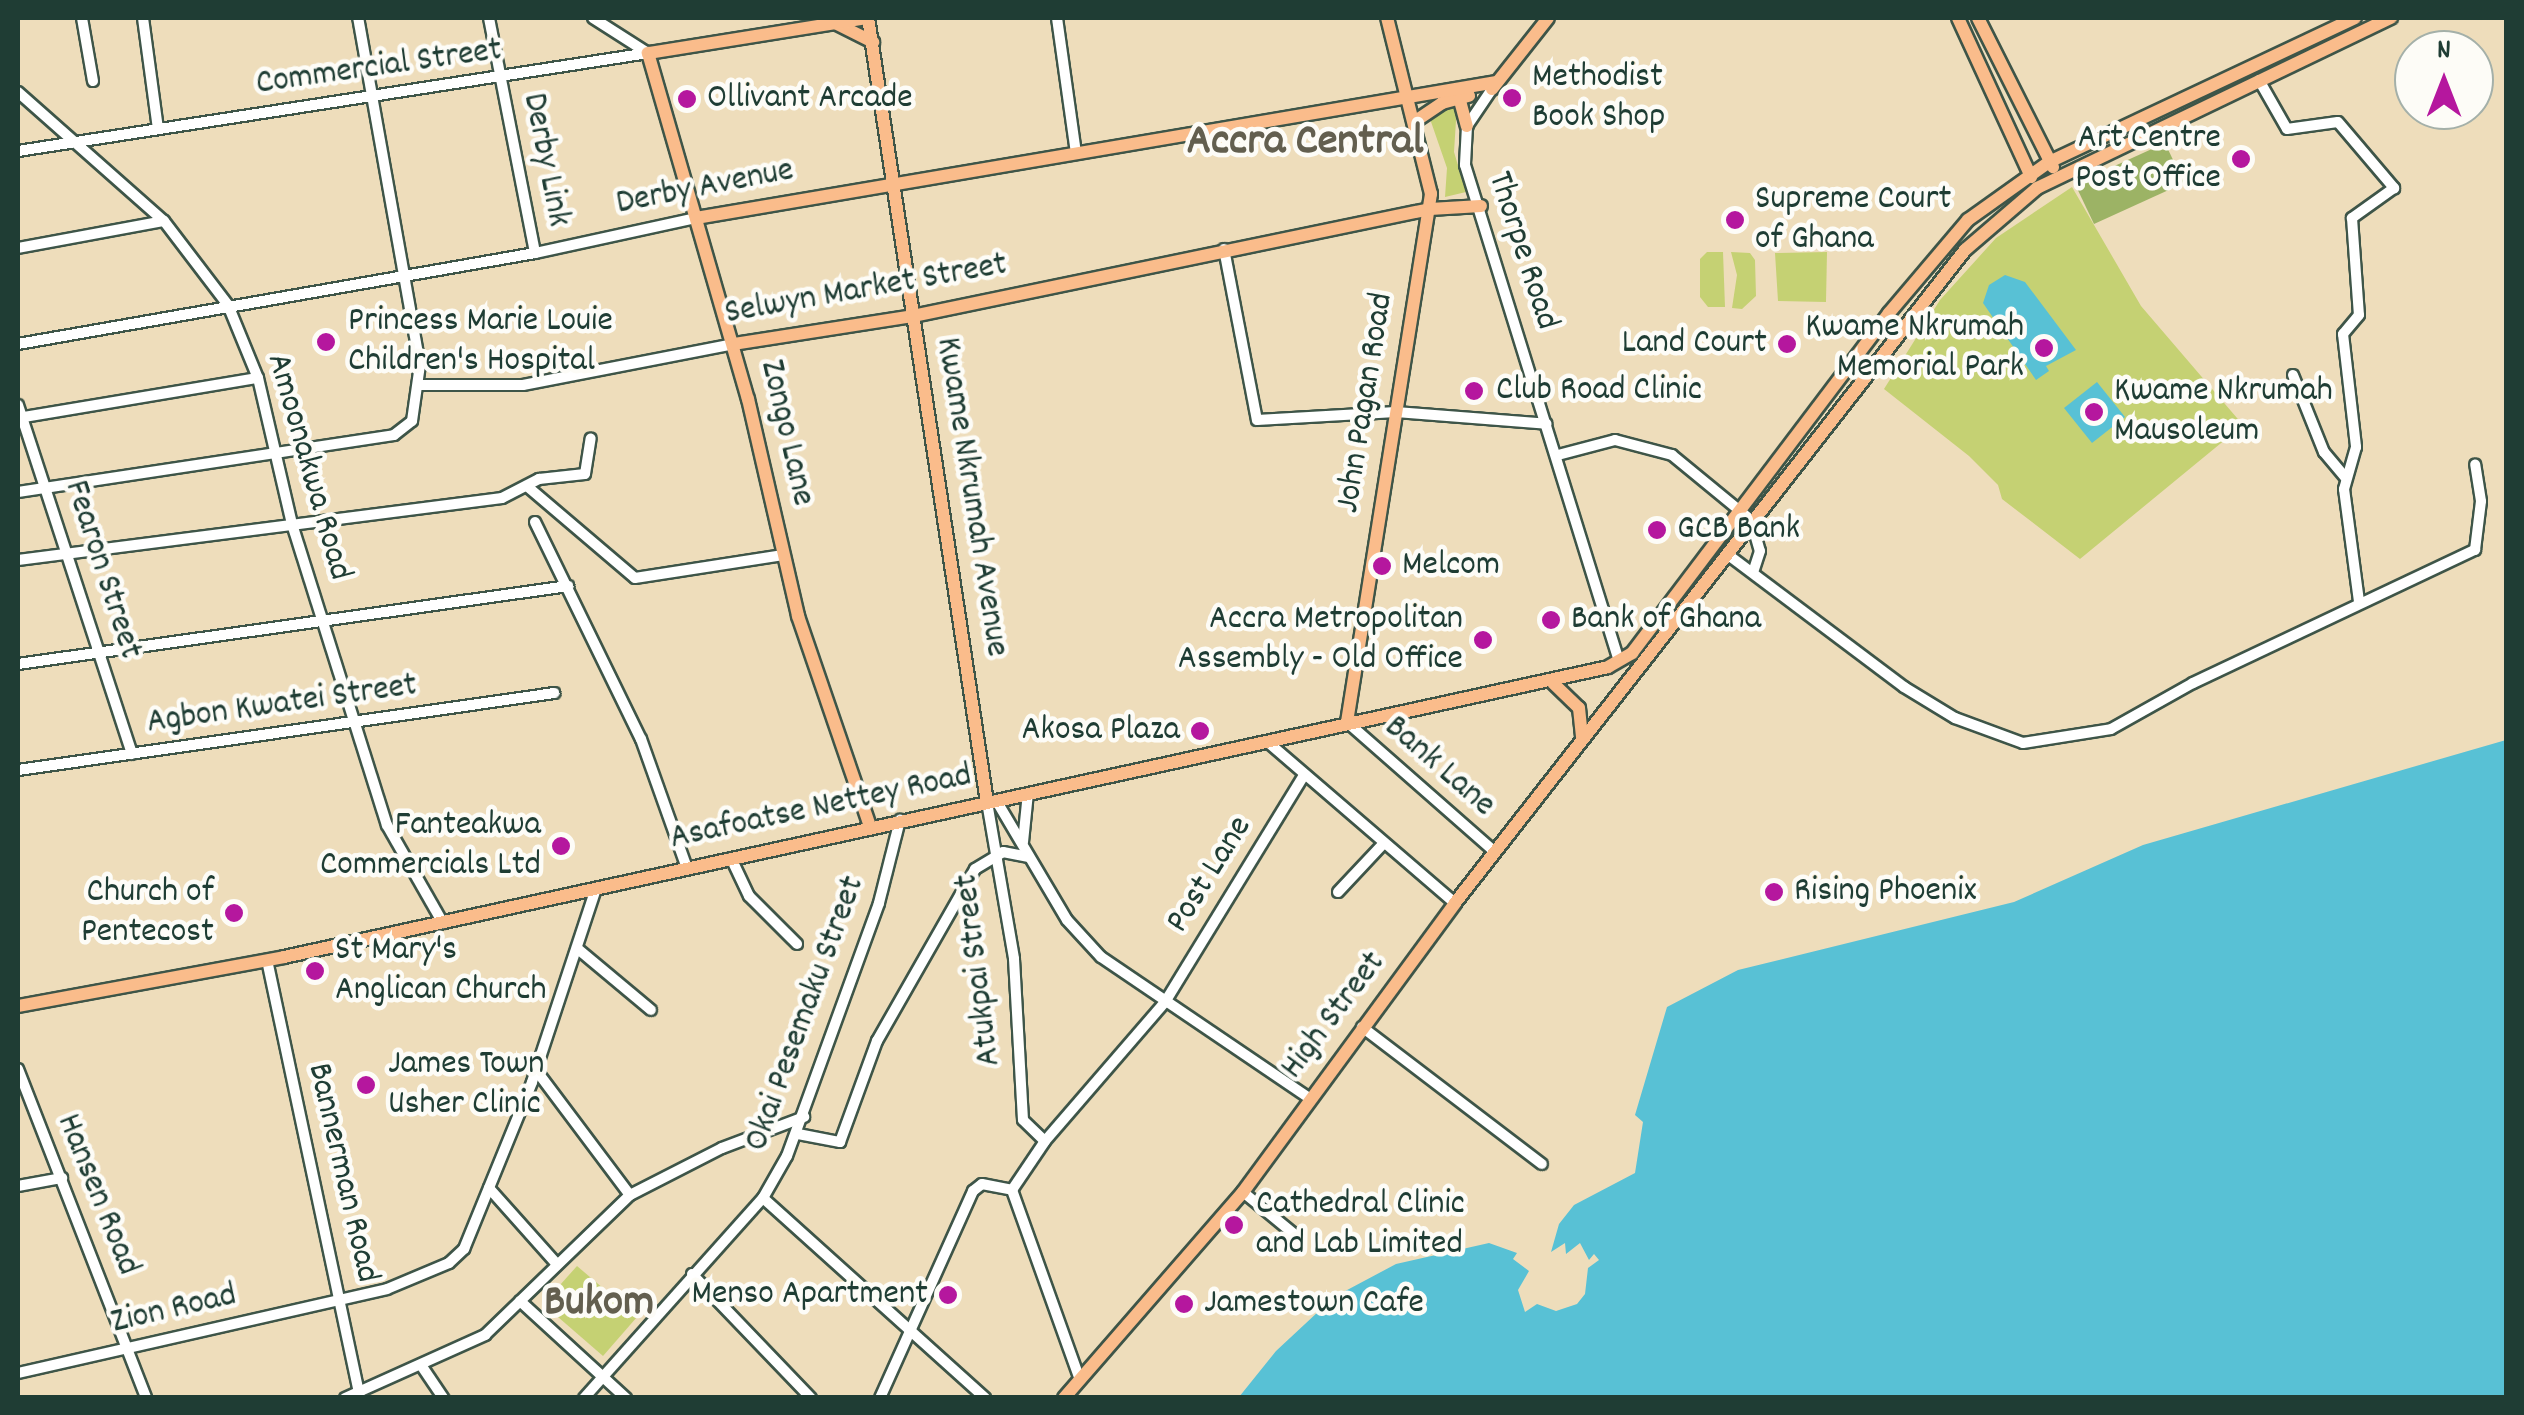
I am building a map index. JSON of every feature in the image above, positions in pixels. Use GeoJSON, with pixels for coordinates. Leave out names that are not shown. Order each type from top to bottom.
{"type":"FeatureCollection","features":[{"type":"Feature","properties":{"kind":"main road"},"geometry":{"type":"LineString","coordinates":[[772,35],[784,18]]}},
{"type":"Feature","properties":{"kind":"main road"},"geometry":{"type":"LineString","coordinates":[[826,18],[873,42]]}},
{"type":"Feature","properties":{"kind":"main road","name":"Commercial Street"},"geometry":{"type":"LineString","coordinates":[[648,53],[840,26],[867,18]]}},
{"type":"Feature","properties":{"kind":"main road","name":"Kwame Nkrumah Avenue"},"geometry":{"type":"LineString","coordinates":[[867,18],[986,781]]}},
{"type":"Feature","properties":{"kind":"main road","name":"John Pagan Road"},"geometry":{"type":"LineString","coordinates":[[1347,722],[1430,209],[1414,122],[1387,18]]}},
{"type":"Feature","properties":{"kind":"main road"},"geometry":{"type":"LineString","coordinates":[[1414,122],[1459,97],[1494,87],[1548,18]]}},
{"type":"Feature","properties":{"kind":"main road"},"geometry":{"type":"LineString","coordinates":[[1958,18],[2037,188]]}},
{"type":"Feature","properties":{"kind":"main road"},"geometry":{"type":"LineString","coordinates":[[1978,18],[2058,177]]}},
{"type":"Feature","properties":{"kind":"main road","name":"Asafoatse Nettey Road"},"geometry":{"type":"LineString","coordinates":[[18,1006],[442,923],[870,826],[1270,744],[1347,722],[1553,683],[1620,661],[1632,653],[1933,258],[2029,173],[2355,18]]}},
{"type":"Feature","properties":{"kind":"main road","name":"High Street"},"geometry":{"type":"LineString","coordinates":[[1064,1398],[1243,1192],[1362,1027],[1582,738],[1645,664],[1949,268],[2037,188],[2390,18]]}},
{"type":"Feature","properties":{"kind":"main road","name":"Zongo Lane"},"geometry":{"type":"LineString","coordinates":[[648,53],[734,344],[784,556],[870,826]]}},
{"type":"Feature","properties":{"kind":"main road","name":"Derby Avenue"},"geometry":{"type":"LineString","coordinates":[[696,218],[1405,96],[1494,87]]}},
{"type":"Feature","properties":{"kind":"main road"},"geometry":{"type":"LineString","coordinates":[[1459,97],[1466,126]]}},
{"type":"Feature","properties":{"kind":"main road","name":"Selwyn Market Street"},"geometry":{"type":"LineString","coordinates":[[734,344],[914,316],[1430,209],[1481,206]]}},
{"type":"Feature","properties":{"kind":"main road"},"geometry":{"type":"LineString","coordinates":[[1632,653],[1645,664]]}},
{"type":"Feature","properties":{"kind":"main road"},"geometry":{"type":"LineString","coordinates":[[1553,683],[1579,708],[1582,738]]}},
{"type":"Feature","properties":{"kind":"main road","name":"Atukpai Street"},"geometry":{"type":"LineString","coordinates":[[986,781],[992,801]]}},
{"type":"Feature","properties":{"kind":"street"},"geometry":{"type":"LineString","coordinates":[[82,18],[92,81]]}},
{"type":"Feature","properties":{"kind":"street"},"geometry":{"type":"LineString","coordinates":[[143,18],[158,129]]}},
{"type":"Feature","properties":{"kind":"street"},"geometry":{"type":"LineString","coordinates":[[18,492],[394,435],[412,420],[419,385],[358,18]]}},
{"type":"Feature","properties":{"kind":"street","name":"Derby Link"},"geometry":{"type":"LineString","coordinates":[[488,18],[534,253]]}},
{"type":"Feature","properties":{"kind":"street"},"geometry":{"type":"LineString","coordinates":[[593,18],[648,53]]}},
{"type":"Feature","properties":{"kind":"street"},"geometry":{"type":"LineString","coordinates":[[1057,18],[1076,154]]}},
{"type":"Feature","properties":{"kind":"street","name":"Commercial Street"},"geometry":{"type":"LineString","coordinates":[[18,151],[502,80],[648,53]]}},
{"type":"Feature","properties":{"kind":"street"},"geometry":{"type":"LineString","coordinates":[[2259,80],[2287,129],[2338,122],[2394,188],[2353,214],[2360,315],[2343,334],[2356,447],[2346,478],[2358,601]]}},
{"type":"Feature","properties":{"kind":"street"},"geometry":{"type":"LineString","coordinates":[[1466,126],[1494,87]]}},
{"type":"Feature","properties":{"kind":"street","name":"Amoonakwa Road"},"geometry":{"type":"LineString","coordinates":[[18,92],[164,221],[228,305],[258,378],[292,524],[387,824],[442,923]]}},
{"type":"Feature","properties":{"kind":"street","name":"Thorpe Road"},"geometry":{"type":"LineString","coordinates":[[1466,126],[1465,165],[1481,206],[1620,661]]}},
{"type":"Feature","properties":{"kind":"street","name":"Derby Avenue"},"geometry":{"type":"LineString","coordinates":[[18,344],[534,253],[696,218]]}},
{"type":"Feature","properties":{"kind":"street"},"geometry":{"type":"LineString","coordinates":[[18,248],[164,221]]}},
{"type":"Feature","properties":{"kind":"street"},"geometry":{"type":"LineString","coordinates":[[1224,249],[1254,418],[1396,412],[1547,424]]}},
{"type":"Feature","properties":{"kind":"street","name":"Selwyn Market Street"},"geometry":{"type":"LineString","coordinates":[[419,385],[523,385],[734,344]]}},
{"type":"Feature","properties":{"kind":"street"},"geometry":{"type":"LineString","coordinates":[[2293,375],[2324,452],[2346,478]]}},
{"type":"Feature","properties":{"kind":"street"},"geometry":{"type":"LineString","coordinates":[[20,418],[258,378]]}},
{"type":"Feature","properties":{"kind":"street","name":"Fearon Street"},"geometry":{"type":"LineString","coordinates":[[18,405],[132,754]]}},
{"type":"Feature","properties":{"kind":"street"},"geometry":{"type":"LineString","coordinates":[[18,560],[502,498],[540,479],[584,474],[591,438]]}},
{"type":"Feature","properties":{"kind":"street"},"geometry":{"type":"LineString","coordinates":[[1558,455],[1614,440],[1652,447],[1692,470],[1752,520],[1760,551],[1754,570]]}},
{"type":"Feature","properties":{"kind":"street"},"geometry":{"type":"LineString","coordinates":[[1726,554],[1754,570],[1904,687],[1955,718],[2023,743],[2111,730],[2358,601],[2480,545],[2475,464]]}},
{"type":"Feature","properties":{"kind":"street"},"geometry":{"type":"LineString","coordinates":[[528,487],[635,578],[784,556]]}},
{"type":"Feature","properties":{"kind":"street"},"geometry":{"type":"LineString","coordinates":[[535,522],[646,752],[687,868]]}},
{"type":"Feature","properties":{"kind":"street"},"geometry":{"type":"LineString","coordinates":[[18,664],[102,657],[568,586]]}},
{"type":"Feature","properties":{"kind":"street","name":"Agbon Kwatei Street"},"geometry":{"type":"LineString","coordinates":[[18,770],[554,693]]}},
{"type":"Feature","properties":{"kind":"street","name":"Bank Lane"},"geometry":{"type":"LineString","coordinates":[[1347,722],[1495,852]]}},
{"type":"Feature","properties":{"kind":"street"},"geometry":{"type":"LineString","coordinates":[[1270,744],[1303,777],[1456,903]]}},
{"type":"Feature","properties":{"kind":"street","name":"Post Lane"},"geometry":{"type":"LineString","coordinates":[[1012,1190],[1045,1141],[1165,1002],[1303,777]]}},
{"type":"Feature","properties":{"kind":"street"},"geometry":{"type":"LineString","coordinates":[[1023,842],[1028,794]]}},
{"type":"Feature","properties":{"kind":"street"},"geometry":{"type":"LineString","coordinates":[[992,801],[1023,842],[1028,857],[1067,920],[1101,957],[1309,1098]]}},
{"type":"Feature","properties":{"kind":"street","name":"Atukpai Street"},"geometry":{"type":"LineString","coordinates":[[992,801],[996,855],[1014,959],[1024,1120],[1045,1141]]}},
{"type":"Feature","properties":{"kind":"street","name":"Okai Pesemaku Street"},"geometry":{"type":"LineString","coordinates":[[584,1398],[763,1198],[798,1134],[879,903],[900,820]]}},
{"type":"Feature","properties":{"kind":"street"},"geometry":{"type":"LineString","coordinates":[[1338,892],[1384,844]]}},
{"type":"Feature","properties":{"kind":"street"},"geometry":{"type":"LineString","coordinates":[[798,1134],[837,1144],[877,1041],[975,869],[996,855],[1028,857]]}},
{"type":"Feature","properties":{"kind":"street"},"geometry":{"type":"LineString","coordinates":[[732,858],[748,896],[797,944]]}},
{"type":"Feature","properties":{"kind":"street","name":"Zion Road"},"geometry":{"type":"LineString","coordinates":[[18,1373],[342,1300],[449,1263],[464,1248],[536,1070],[596,888]]}},
{"type":"Feature","properties":{"kind":"street"},"geometry":{"type":"LineString","coordinates":[[578,949],[652,1010]]}},
{"type":"Feature","properties":{"kind":"street","name":"Bannerman Road"},"geometry":{"type":"LineString","coordinates":[[268,960],[359,1394]]}},
{"type":"Feature","properties":{"kind":"street"},"geometry":{"type":"LineString","coordinates":[[1362,1027],[1542,1164]]}},
{"type":"Feature","properties":{"kind":"street","name":"Hansen Road"},"geometry":{"type":"LineString","coordinates":[[18,1070],[146,1398]]}},
{"type":"Feature","properties":{"kind":"street"},"geometry":{"type":"LineString","coordinates":[[536,1070],[630,1194]]}},
{"type":"Feature","properties":{"kind":"street"},"geometry":{"type":"LineString","coordinates":[[345,1398],[485,1334],[555,1262],[630,1194],[722,1148],[804,1117]]}},
{"type":"Feature","properties":{"kind":"street"},"geometry":{"type":"LineString","coordinates":[[18,1186],[62,1178]]}},
{"type":"Feature","properties":{"kind":"street"},"geometry":{"type":"LineString","coordinates":[[880,1398],[977,1186],[1012,1190],[1080,1380]]}},
{"type":"Feature","properties":{"kind":"street"},"geometry":{"type":"LineString","coordinates":[[489,1188],[555,1262]]}},
{"type":"Feature","properties":{"kind":"street"},"geometry":{"type":"LineString","coordinates":[[1243,1192],[1294,1234]]}},
{"type":"Feature","properties":{"kind":"street"},"geometry":{"type":"LineString","coordinates":[[763,1198],[986,1398]]}},
{"type":"Feature","properties":{"kind":"street"},"geometry":{"type":"LineString","coordinates":[[692,1274],[811,1398]]}},
{"type":"Feature","properties":{"kind":"street"},"geometry":{"type":"LineString","coordinates":[[520,1301],[626,1398]]}},
{"type":"Feature","properties":{"kind":"street"},"geometry":{"type":"LineString","coordinates":[[421,1365],[442,1398]]}},
{"type":"Feature","properties":{"kind":"green space"},"geometry":{"type":"Polygon","coordinates":[[[1457,105],[1454,152],[1466,192],[1445,197],[1447,168],[1429,116],[1457,105]]]}},
{"type":"Feature","properties":{"kind":"green space"},"geometry":{"type":"Polygon","coordinates":[[[2165,143],[2184,183],[2094,224],[2075,184],[2165,143]]]}},
{"type":"Feature","properties":{"kind":"green space","name":"Kwame Nkrumah Memorial Park"},"geometry":{"type":"Polygon","coordinates":[[[2072,187],[2141,306],[2243,425],[2080,559],[2002,499],[1998,485],[1969,456],[1884,389],[1940,300],[1996,238],[2072,187]]]}},
{"type":"Feature","properties":{"kind":"green space"},"geometry":{"type":"Polygon","coordinates":[[[1707,252],[1723,252],[1725,307],[1708,307],[1700,297],[1700,259],[1707,252]]]}},
{"type":"Feature","properties":{"kind":"green space"},"geometry":{"type":"Polygon","coordinates":[[[1731,252],[1750,253],[1755,260],[1756,296],[1742,309],[1732,308],[1737,275],[1731,252]]]}},
{"type":"Feature","properties":{"kind":"green space"},"geometry":{"type":"Polygon","coordinates":[[[1827,252],[1826,302],[1778,301],[1775,253],[1827,252]]]}},
{"type":"Feature","properties":{"kind":"green space"},"geometry":{"type":"Polygon","coordinates":[[[577,1266],[637,1317],[603,1356],[543,1304],[577,1266]]]}},
{"type":"Feature","properties":{"kind":"water"},"geometry":{"type":"Polygon","coordinates":[[[2005,275],[2025,282],[2076,350],[2046,366],[2049,371],[2036,380],[1983,303],[1989,285],[2005,275]]]}},
{"type":"Feature","properties":{"kind":"water"},"geometry":{"type":"Polygon","coordinates":[[[2097,382],[2125,417],[2092,443],[2064,408],[2097,382]]]}},
{"type":"Feature","properties":{"kind":"water"},"geometry":{"type":"Polygon","coordinates":[[[2506,740],[2506,1397],[1239,1397],[1276,1351],[1334,1297],[1396,1264],[1489,1243],[1517,1253],[1513,1259],[1529,1271],[1518,1290],[1525,1312],[1537,1304],[1556,1311],[1577,1304],[1585,1294],[1588,1268],[1599,1260],[1594,1254],[1589,1260],[1580,1243],[1566,1254],[1565,1243],[1551,1252],[1559,1224],[1574,1205],[1635,1173],[1643,1122],[1635,1115],[1667,1007],[1738,970],[2014,902],[2143,845],[2506,740]]]}},
{"type":"Feature","properties":{"kind":"place","name":"Methodist Book Shop"},"geometry":{"type":"Point","coordinates":[1512,98]}},
{"type":"Feature","properties":{"kind":"place","name":"Ollivant Arcade"},"geometry":{"type":"Point","coordinates":[687,99]}},
{"type":"Feature","properties":{"kind":"place","name":"Art Centre Post Office"},"geometry":{"type":"Point","coordinates":[2241,159]}},
{"type":"Feature","properties":{"kind":"place","name":"Supreme Court of Ghana"},"geometry":{"type":"Point","coordinates":[1735,220]}},
{"type":"Feature","properties":{"kind":"place","name":"Princess Marie Louie Children's Hospital"},"geometry":{"type":"Point","coordinates":[326,342]}},
{"type":"Feature","properties":{"kind":"place","name":"Land Court"},"geometry":{"type":"Point","coordinates":[1787,344]}},
{"type":"Feature","properties":{"kind":"place","name":"Kwame Nkrumah Memorial Park"},"geometry":{"type":"Point","coordinates":[2044,348]}},
{"type":"Feature","properties":{"kind":"place","name":"Club Road Clinic"},"geometry":{"type":"Point","coordinates":[1474,391]}},
{"type":"Feature","properties":{"kind":"place","name":"Kwame Nkrumah Mausoleum"},"geometry":{"type":"Point","coordinates":[2094,412]}},
{"type":"Feature","properties":{"kind":"place","name":"GCB Bank"},"geometry":{"type":"Point","coordinates":[1657,530]}},
{"type":"Feature","properties":{"kind":"place","name":"Melcom"},"geometry":{"type":"Point","coordinates":[1382,566]}},
{"type":"Feature","properties":{"kind":"place","name":"Bank of Ghana"},"geometry":{"type":"Point","coordinates":[1551,620]}},
{"type":"Feature","properties":{"kind":"place","name":"Accra Metropolitan Assembly - Old Office"},"geometry":{"type":"Point","coordinates":[1483,640]}},
{"type":"Feature","properties":{"kind":"place","name":"Akosa Plaza"},"geometry":{"type":"Point","coordinates":[1200,731]}},
{"type":"Feature","properties":{"kind":"place","name":"Fanteakwa Commercials Ltd"},"geometry":{"type":"Point","coordinates":[561,846]}},
{"type":"Feature","properties":{"kind":"place","name":"Rising Phoenix"},"geometry":{"type":"Point","coordinates":[1774,892]}},
{"type":"Feature","properties":{"kind":"place","name":"Church of Pentecost"},"geometry":{"type":"Point","coordinates":[234,913]}},
{"type":"Feature","properties":{"kind":"place","name":"St Mary's Anglican Church"},"geometry":{"type":"Point","coordinates":[315,971]}},
{"type":"Feature","properties":{"kind":"place","name":"James Town Usher Clinic"},"geometry":{"type":"Point","coordinates":[366,1085]}},
{"type":"Feature","properties":{"kind":"place","name":"Cathedral Clinic and Lab Limited"},"geometry":{"type":"Point","coordinates":[1234,1225]}},
{"type":"Feature","properties":{"kind":"place","name":"Menso Apartment"},"geometry":{"type":"Point","coordinates":[948,1295]}},
{"type":"Feature","properties":{"kind":"place","name":"Jamestown Cafe"},"geometry":{"type":"Point","coordinates":[1184,1304]}},
{"type":"Feature","properties":{"kind":"district","name":"Accra Central"},"geometry":{"type":"Point","coordinates":[1305,144]}},
{"type":"Feature","properties":{"kind":"district","name":"Bukom"},"geometry":{"type":"Point","coordinates":[599,1305]}}]}
